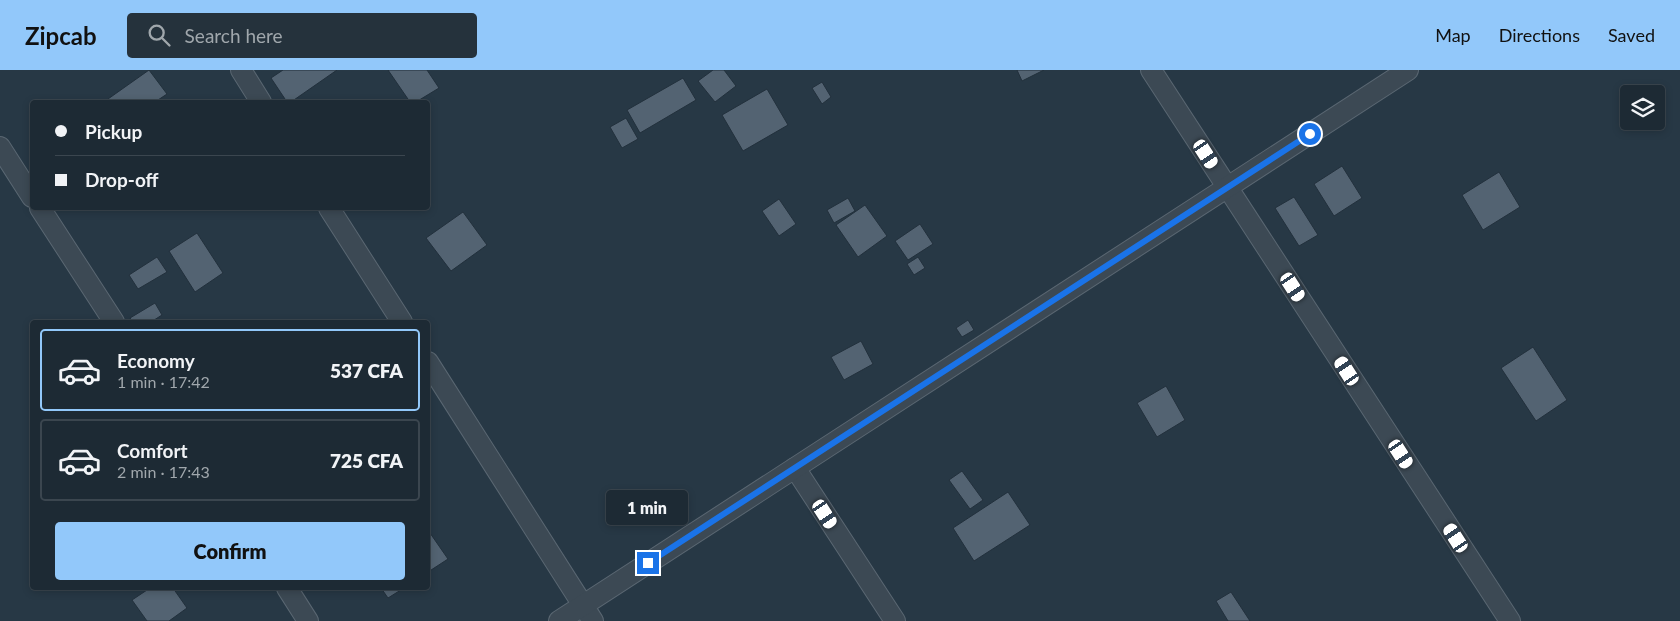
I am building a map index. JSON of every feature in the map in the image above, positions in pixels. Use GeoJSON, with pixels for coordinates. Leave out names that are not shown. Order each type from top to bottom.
{"type":"FeatureCollection","features":[{"type":"Feature","properties":{"kind":"street"},"geometry":{"type":"LineString","coordinates":[[240,70],[260,100]]}},
{"type":"Feature","properties":{"kind":"street"},"geometry":{"type":"LineString","coordinates":[[1151,70],[1510,621]]}},
{"type":"Feature","properties":{"kind":"street"},"geometry":{"type":"LineString","coordinates":[[559,621],[588,613],[795,468],[1408,70]]}},
{"type":"Feature","properties":{"kind":"street"},"geometry":{"type":"LineString","coordinates":[[0,147],[30,194]]}},
{"type":"Feature","properties":{"kind":"street"},"geometry":{"type":"LineString","coordinates":[[41,210],[113,320]]}},
{"type":"Feature","properties":{"kind":"street"},"geometry":{"type":"LineString","coordinates":[[330,210],[401,320]]}},
{"type":"Feature","properties":{"kind":"street"},"geometry":{"type":"LineString","coordinates":[[430,365],[588,613]]}},
{"type":"Feature","properties":{"kind":"street"},"geometry":{"type":"LineString","coordinates":[[795,468],[895,621]]}},
{"type":"Feature","properties":{"kind":"street"},"geometry":{"type":"LineString","coordinates":[[288,590],[308,621]]}},
{"type":"Feature","properties":{"kind":"building"},"geometry":{"type":"Polygon","coordinates":[[[149,70],[167,94],[158,100],[108,99],[149,70]]]}},
{"type":"Feature","properties":{"kind":"building"},"geometry":{"type":"Polygon","coordinates":[[[283,70],[337,70],[294,100],[286,100],[271,78],[283,70]]]}},
{"type":"Feature","properties":{"kind":"building"},"geometry":{"type":"Polygon","coordinates":[[[388,70],[427,70],[439,88],[419,100],[409,100],[388,70]]]}},
{"type":"Feature","properties":{"kind":"building"},"geometry":{"type":"Polygon","coordinates":[[[713,70],[724,70],[736,86],[715,102],[698,81],[713,70]]]}},
{"type":"Feature","properties":{"kind":"building"},"geometry":{"type":"Polygon","coordinates":[[[1017,70],[1044,70],[1022,81],[1017,70]]]}},
{"type":"Feature","properties":{"kind":"building"},"geometry":{"type":"Polygon","coordinates":[[[683,78],[696,100],[640,133],[627,110],[683,78]]]}},
{"type":"Feature","properties":{"kind":"building"},"geometry":{"type":"Polygon","coordinates":[[[822,82],[831,97],[822,104],[812,88],[822,82]]]}},
{"type":"Feature","properties":{"kind":"building"},"geometry":{"type":"Polygon","coordinates":[[[767,89],[788,125],[743,151],[722,115],[767,89]]]}},
{"type":"Feature","properties":{"kind":"building"},"geometry":{"type":"Polygon","coordinates":[[[626,118],[638,139],[622,148],[610,127],[626,118]]]}},
{"type":"Feature","properties":{"kind":"building"},"geometry":{"type":"Polygon","coordinates":[[[1342,166],[1362,198],[1334,216],[1314,184],[1342,166]]]}},
{"type":"Feature","properties":{"kind":"building"},"geometry":{"type":"Polygon","coordinates":[[[1499,172],[1520,207],[1483,230],[1462,195],[1499,172]]]}},
{"type":"Feature","properties":{"kind":"building"},"geometry":{"type":"Polygon","coordinates":[[[1294,197],[1318,235],[1299,246],[1275,208],[1294,197]]]}},
{"type":"Feature","properties":{"kind":"building"},"geometry":{"type":"Polygon","coordinates":[[[848,198],[855,211],[834,223],[827,210],[848,198]]]}},
{"type":"Feature","properties":{"kind":"building"},"geometry":{"type":"Polygon","coordinates":[[[779,199],[796,224],[779,236],[762,211],[779,199]]]}},
{"type":"Feature","properties":{"kind":"building"},"geometry":{"type":"Polygon","coordinates":[[[865,205],[887,236],[858,257],[836,225],[865,205]]]}},
{"type":"Feature","properties":{"kind":"building"},"geometry":{"type":"Polygon","coordinates":[[[463,212],[487,245],[451,271],[426,238],[463,212]]]}},
{"type":"Feature","properties":{"kind":"building"},"geometry":{"type":"Polygon","coordinates":[[[920,224],[933,244],[908,260],[895,241],[920,224]]]}},
{"type":"Feature","properties":{"kind":"building"},"geometry":{"type":"Polygon","coordinates":[[[197,233],[223,273],[195,292],[169,251],[197,233]]]}},
{"type":"Feature","properties":{"kind":"building"},"geometry":{"type":"Polygon","coordinates":[[[157,257],[167,272],[138,289],[129,275],[157,257]]]}},
{"type":"Feature","properties":{"kind":"building"},"geometry":{"type":"Polygon","coordinates":[[[918,257],[925,268],[914,275],[907,264],[918,257]]]}},
{"type":"Feature","properties":{"kind":"building"},"geometry":{"type":"Polygon","coordinates":[[[155,303],[162,315],[154,320],[132,320],[130,318],[155,303]]]}},
{"type":"Feature","properties":{"kind":"building"},"geometry":{"type":"Polygon","coordinates":[[[968,320],[974,330],[962,337],[956,328],[968,320]]]}},
{"type":"Feature","properties":{"kind":"building"},"geometry":{"type":"Polygon","coordinates":[[[861,341],[873,364],[844,380],[831,357],[861,341]]]}},
{"type":"Feature","properties":{"kind":"building"},"geometry":{"type":"Polygon","coordinates":[[[1533,347],[1567,400],[1536,421],[1501,368],[1533,347]]]}},
{"type":"Feature","properties":{"kind":"building"},"geometry":{"type":"Polygon","coordinates":[[[1166,386],[1185,420],[1157,437],[1137,403],[1166,386]]]}},
{"type":"Feature","properties":{"kind":"building"},"geometry":{"type":"Polygon","coordinates":[[[962,471],[983,500],[970,509],[949,480],[962,471]]]}},
{"type":"Feature","properties":{"kind":"building"},"geometry":{"type":"Polygon","coordinates":[[[1008,492],[1030,525],[974,561],[953,528],[1008,492]]]}},
{"type":"Feature","properties":{"kind":"building"},"geometry":{"type":"Polygon","coordinates":[[[430,533],[448,559],[430,571],[430,533]]]}},
{"type":"Feature","properties":{"kind":"building"},"geometry":{"type":"Polygon","coordinates":[[[147,590],[174,590],[187,608],[169,621],[147,621],[132,600],[147,590]]]}},
{"type":"Feature","properties":{"kind":"building"},"geometry":{"type":"Polygon","coordinates":[[[382,590],[401,590],[388,598],[382,590]]]}},
{"type":"Feature","properties":{"kind":"building"},"geometry":{"type":"Polygon","coordinates":[[[1231,592],[1250,621],[1228,621],[1216,601],[1231,592]]]}},
{"type":"Feature","properties":{"kind":"route"},"geometry":{"type":"LineString","coordinates":[[648,563],[1310,134]]}}]}
